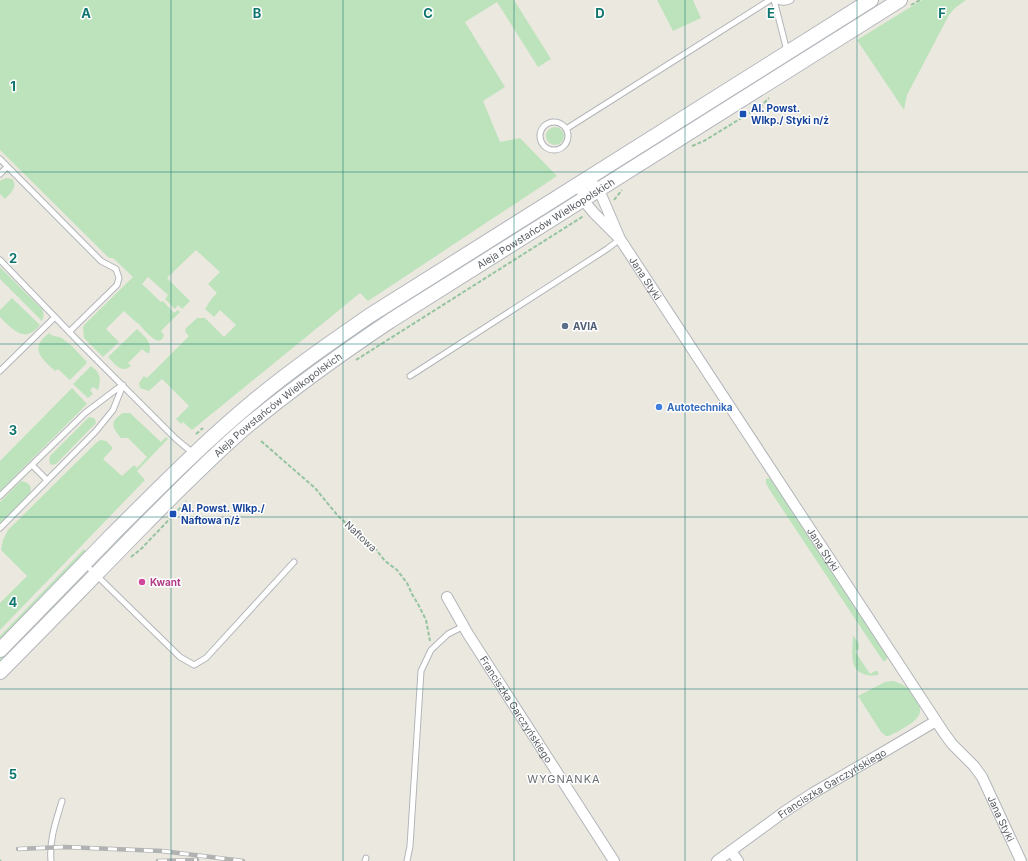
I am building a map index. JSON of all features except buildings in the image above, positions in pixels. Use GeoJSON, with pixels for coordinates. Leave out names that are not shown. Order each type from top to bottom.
{"type":"FeatureCollection","features":[{"type":"Feature","properties":{"kind":"main road","name":"Aleja Powstańców Wielkopolskich"},"geometry":{"type":"LineString","coordinates":[[0,650],[172,475],[223,427],[283,377],[341,335],[871,0]]}},
{"type":"Feature","properties":{"kind":"main road","name":"Aleja Powstańców Wielkopolskich"},"geometry":{"type":"LineString","coordinates":[[0,672],[205,465],[289,392],[329,362],[390,321],[600,190],[903,4]]}},
{"type":"Feature","properties":{"kind":"street"},"geometry":{"type":"LineString","coordinates":[[584,200],[582,190],[584,181],[594,185],[600,190]]}},
{"type":"Feature","properties":{"kind":"street","name":"Jana Styki"},"geometry":{"type":"LineString","coordinates":[[600,190],[620,239],[936,721],[952,744],[974,766],[982,777],[1021,861]]}},
{"type":"Feature","properties":{"kind":"street","name":"Jana Styki"},"geometry":{"type":"LineString","coordinates":[[584,200],[594,213],[620,239]]}},
{"type":"Feature","properties":{"kind":"street","name":"Franciszka Garczyńskiego"},"geometry":{"type":"LineString","coordinates":[[447,597],[614,861]]}},
{"type":"Feature","properties":{"kind":"street","name":"Franciszka Garczyńskiego"},"geometry":{"type":"LineString","coordinates":[[717,861],[784,812],[813,793],[936,721]]}},
{"type":"Feature","properties":{"kind":"street"},"geometry":{"type":"LineString","coordinates":[[732,851],[738,861]]}},
{"type":"Feature","properties":{"kind":"lane"},"geometry":{"type":"LineString","coordinates":[[566,129],[770,0]]}},
{"type":"Feature","properties":{"kind":"lane"},"geometry":{"type":"LineString","coordinates":[[788,52],[775,0],[787,2],[791,0]]}},
{"type":"Feature","properties":{"kind":"lane"},"geometry":{"type":"LineString","coordinates":[[557,123],[566,129],[568,140],[561,148],[551,150],[542,144],[541,133],[547,124],[557,123]]}},
{"type":"Feature","properties":{"kind":"lane"},"geometry":{"type":"LineString","coordinates":[[0,159],[101,261],[116,269],[118,278],[117,285],[69,332]]}},
{"type":"Feature","properties":{"kind":"lane"},"geometry":{"type":"LineString","coordinates":[[0,174],[8,167]]}},
{"type":"Feature","properties":{"kind":"lane"},"geometry":{"type":"LineString","coordinates":[[410,376],[607,249],[620,239]]}},
{"type":"Feature","properties":{"kind":"lane"},"geometry":{"type":"LineString","coordinates":[[0,260],[69,332],[176,439],[194,454]]}},
{"type":"Feature","properties":{"kind":"lane"},"geometry":{"type":"LineString","coordinates":[[0,371],[55,317]]}},
{"type":"Feature","properties":{"kind":"lane"},"geometry":{"type":"LineString","coordinates":[[0,496],[85,413],[123,385]]}},
{"type":"Feature","properties":{"kind":"lane"},"geometry":{"type":"LineString","coordinates":[[0,528],[96,431],[113,410],[123,385]]}},
{"type":"Feature","properties":{"kind":"lane","name":"Aleja Powstańców Wielkopolskich"},"geometry":{"type":"LineString","coordinates":[[194,454],[205,465]]}},
{"type":"Feature","properties":{"kind":"lane"},"geometry":{"type":"LineString","coordinates":[[32,465],[47,480]]}},
{"type":"Feature","properties":{"kind":"lane"},"geometry":{"type":"LineString","coordinates":[[85,563],[180,657],[194,665],[206,658],[294,562]]}},
{"type":"Feature","properties":{"kind":"lane"},"geometry":{"type":"LineString","coordinates":[[407,861],[410,846],[421,671],[431,650],[448,634],[464,626]]}},
{"type":"Feature","properties":{"kind":"lane"},"geometry":{"type":"LineString","coordinates":[[51,861],[50,848],[54,827],[62,801]]}},
{"type":"Feature","properties":{"kind":"path"},"geometry":{"type":"LineString","coordinates":[[903,4],[920,0]]}},
{"type":"Feature","properties":{"kind":"path"},"geometry":{"type":"LineString","coordinates":[[687,148],[704,141],[761,106],[770,96]]}},
{"type":"Feature","properties":{"kind":"path"},"geometry":{"type":"LineString","coordinates":[[606,205],[623,190]]}},
{"type":"Feature","properties":{"kind":"path"},"geometry":{"type":"LineString","coordinates":[[351,363],[582,217],[589,217],[594,213]]}},
{"type":"Feature","properties":{"kind":"path","name":"Naftowa"},"geometry":{"type":"LineString","coordinates":[[261,441],[315,488],[338,516],[374,548],[385,561],[397,570],[407,583],[426,620],[431,650]]}},
{"type":"Feature","properties":{"kind":"path"},"geometry":{"type":"LineString","coordinates":[[130,558],[141,549],[183,505],[189,496]]}},
{"type":"Feature","properties":{"kind":"green space"},"geometry":{"type":"Polygon","coordinates":[[[0,0],[514,0],[551,59],[538,67],[497,2],[465,22],[505,87],[483,101],[500,142],[520,138],[557,176],[368,301],[360,293],[192,430],[183,422],[181,424],[176,419],[189,406],[162,379],[149,391],[140,388],[139,383],[144,376],[147,378],[189,336],[185,329],[197,318],[205,318],[224,337],[236,325],[220,310],[214,317],[205,309],[217,293],[208,284],[220,272],[196,250],[167,278],[190,301],[182,309],[178,305],[175,309],[165,299],[168,295],[148,277],[142,284],[161,302],[163,301],[174,313],[178,310],[180,312],[161,331],[164,335],[159,341],[151,337],[124,311],[106,329],[119,342],[103,357],[84,338],[84,325],[133,277],[113,258],[109,258],[0,150],[0,0]]]}},
{"type":"Feature","properties":{"kind":"green space"},"geometry":{"type":"Polygon","coordinates":[[[657,0],[693,0],[701,18],[673,31],[657,0]]]}},
{"type":"Feature","properties":{"kind":"green space"},"geometry":{"type":"Polygon","coordinates":[[[922,0],[966,0],[955,8],[949,15],[907,95],[904,110],[857,40],[922,0]]]}},
{"type":"Feature","properties":{"kind":"green space"},"geometry":{"type":"Polygon","coordinates":[[[555,127],[561,130],[564,136],[561,142],[555,145],[549,142],[546,136],[549,130],[555,127]]]}},
{"type":"Feature","properties":{"kind":"green space"},"geometry":{"type":"Polygon","coordinates":[[[7,178],[12,179],[14,182],[14,187],[5,199],[0,194],[0,181],[7,178]]]}},
{"type":"Feature","properties":{"kind":"green space"},"geometry":{"type":"Polygon","coordinates":[[[569,198],[571,200],[211,452],[207,449],[241,418],[327,352],[569,198]]]}},
{"type":"Feature","properties":{"kind":"green space"},"geometry":{"type":"Polygon","coordinates":[[[0,267],[42,309],[44,315],[42,321],[0,279],[0,267]]]}},
{"type":"Feature","properties":{"kind":"green space"},"geometry":{"type":"Polygon","coordinates":[[[12,298],[40,325],[35,331],[29,334],[19,333],[0,317],[0,310],[12,298]]]}},
{"type":"Feature","properties":{"kind":"green space"},"geometry":{"type":"Polygon","coordinates":[[[137,329],[149,342],[149,353],[142,349],[128,363],[131,366],[121,369],[108,357],[137,329]]]}},
{"type":"Feature","properties":{"kind":"green space"},"geometry":{"type":"Polygon","coordinates":[[[49,333],[66,341],[87,362],[70,380],[58,369],[55,371],[45,362],[39,353],[38,349],[40,344],[49,333]]]}},
{"type":"Feature","properties":{"kind":"green space"},"geometry":{"type":"Polygon","coordinates":[[[91,366],[97,371],[100,383],[98,390],[93,387],[90,390],[93,394],[88,398],[73,384],[91,366]]]}},
{"type":"Feature","properties":{"kind":"green space"},"geometry":{"type":"Polygon","coordinates":[[[72,388],[87,404],[0,491],[0,461],[72,388]]]}},
{"type":"Feature","properties":{"kind":"green space"},"geometry":{"type":"Polygon","coordinates":[[[123,413],[130,413],[161,442],[166,437],[168,439],[137,471],[145,480],[0,630],[0,603],[27,576],[1,550],[3,540],[8,530],[97,442],[101,440],[106,441],[113,448],[103,459],[122,476],[134,465],[137,468],[147,457],[128,438],[121,438],[114,428],[114,422],[123,413]]]}},
{"type":"Feature","properties":{"kind":"green space"},"geometry":{"type":"Polygon","coordinates":[[[89,417],[95,419],[96,423],[56,464],[51,465],[49,461],[50,456],[89,417]]]}},
{"type":"Feature","properties":{"kind":"green space"},"geometry":{"type":"Polygon","coordinates":[[[189,466],[192,466],[192,469],[105,556],[102,554],[189,466]]]}},
{"type":"Feature","properties":{"kind":"green space"},"geometry":{"type":"Polygon","coordinates":[[[769,478],[887,655],[887,659],[885,661],[883,661],[769,489],[766,479],[769,478]]]}},
{"type":"Feature","properties":{"kind":"green space"},"geometry":{"type":"Polygon","coordinates":[[[21,481],[26,482],[30,486],[31,491],[0,524],[0,502],[21,481]]]}},
{"type":"Feature","properties":{"kind":"green space"},"geometry":{"type":"Polygon","coordinates":[[[84,549],[87,553],[0,643],[0,636],[84,549]]]}},
{"type":"Feature","properties":{"kind":"green space"},"geometry":{"type":"Polygon","coordinates":[[[81,575],[84,578],[0,664],[0,658],[81,575]]]}},
{"type":"Feature","properties":{"kind":"green space"},"geometry":{"type":"Polygon","coordinates":[[[853,635],[859,644],[859,649],[855,651],[870,674],[877,671],[879,674],[872,676],[866,675],[859,672],[856,668],[852,658],[853,635]]]}},
{"type":"Feature","properties":{"kind":"green space"},"geometry":{"type":"Polygon","coordinates":[[[893,681],[903,685],[911,692],[919,705],[920,713],[909,725],[889,736],[886,736],[881,732],[858,696],[885,682],[893,681]]]}},
{"type":"Feature","properties":{"kind":"railway"},"geometry":{"type":"LineString","coordinates":[[18,849],[64,847],[162,851],[243,861]]}},
{"type":"Feature","properties":{"kind":"railway"},"geometry":{"type":"LineString","coordinates":[[158,861],[197,860]]}},
{"type":"Feature","properties":{"kind":"place","name":"Al. Powst. Wlkp./ Styki n/ż"},"geometry":{"type":"Point","coordinates":[743,114]}},
{"type":"Feature","properties":{"kind":"place","name":"AVIA"},"geometry":{"type":"Point","coordinates":[565,326]}},
{"type":"Feature","properties":{"kind":"place","name":"Autotechnika"},"geometry":{"type":"Point","coordinates":[659,407]}},
{"type":"Feature","properties":{"kind":"place","name":"Al. Powst. Wlkp./ Naftowa n/ż"},"geometry":{"type":"Point","coordinates":[173,514]}},
{"type":"Feature","properties":{"kind":"place","name":"Kwant"},"geometry":{"type":"Point","coordinates":[142,582]}},
{"type":"Feature","properties":{"kind":"district","name":"WYGNANKA"},"geometry":{"type":"Point","coordinates":[564,779]}}]}
